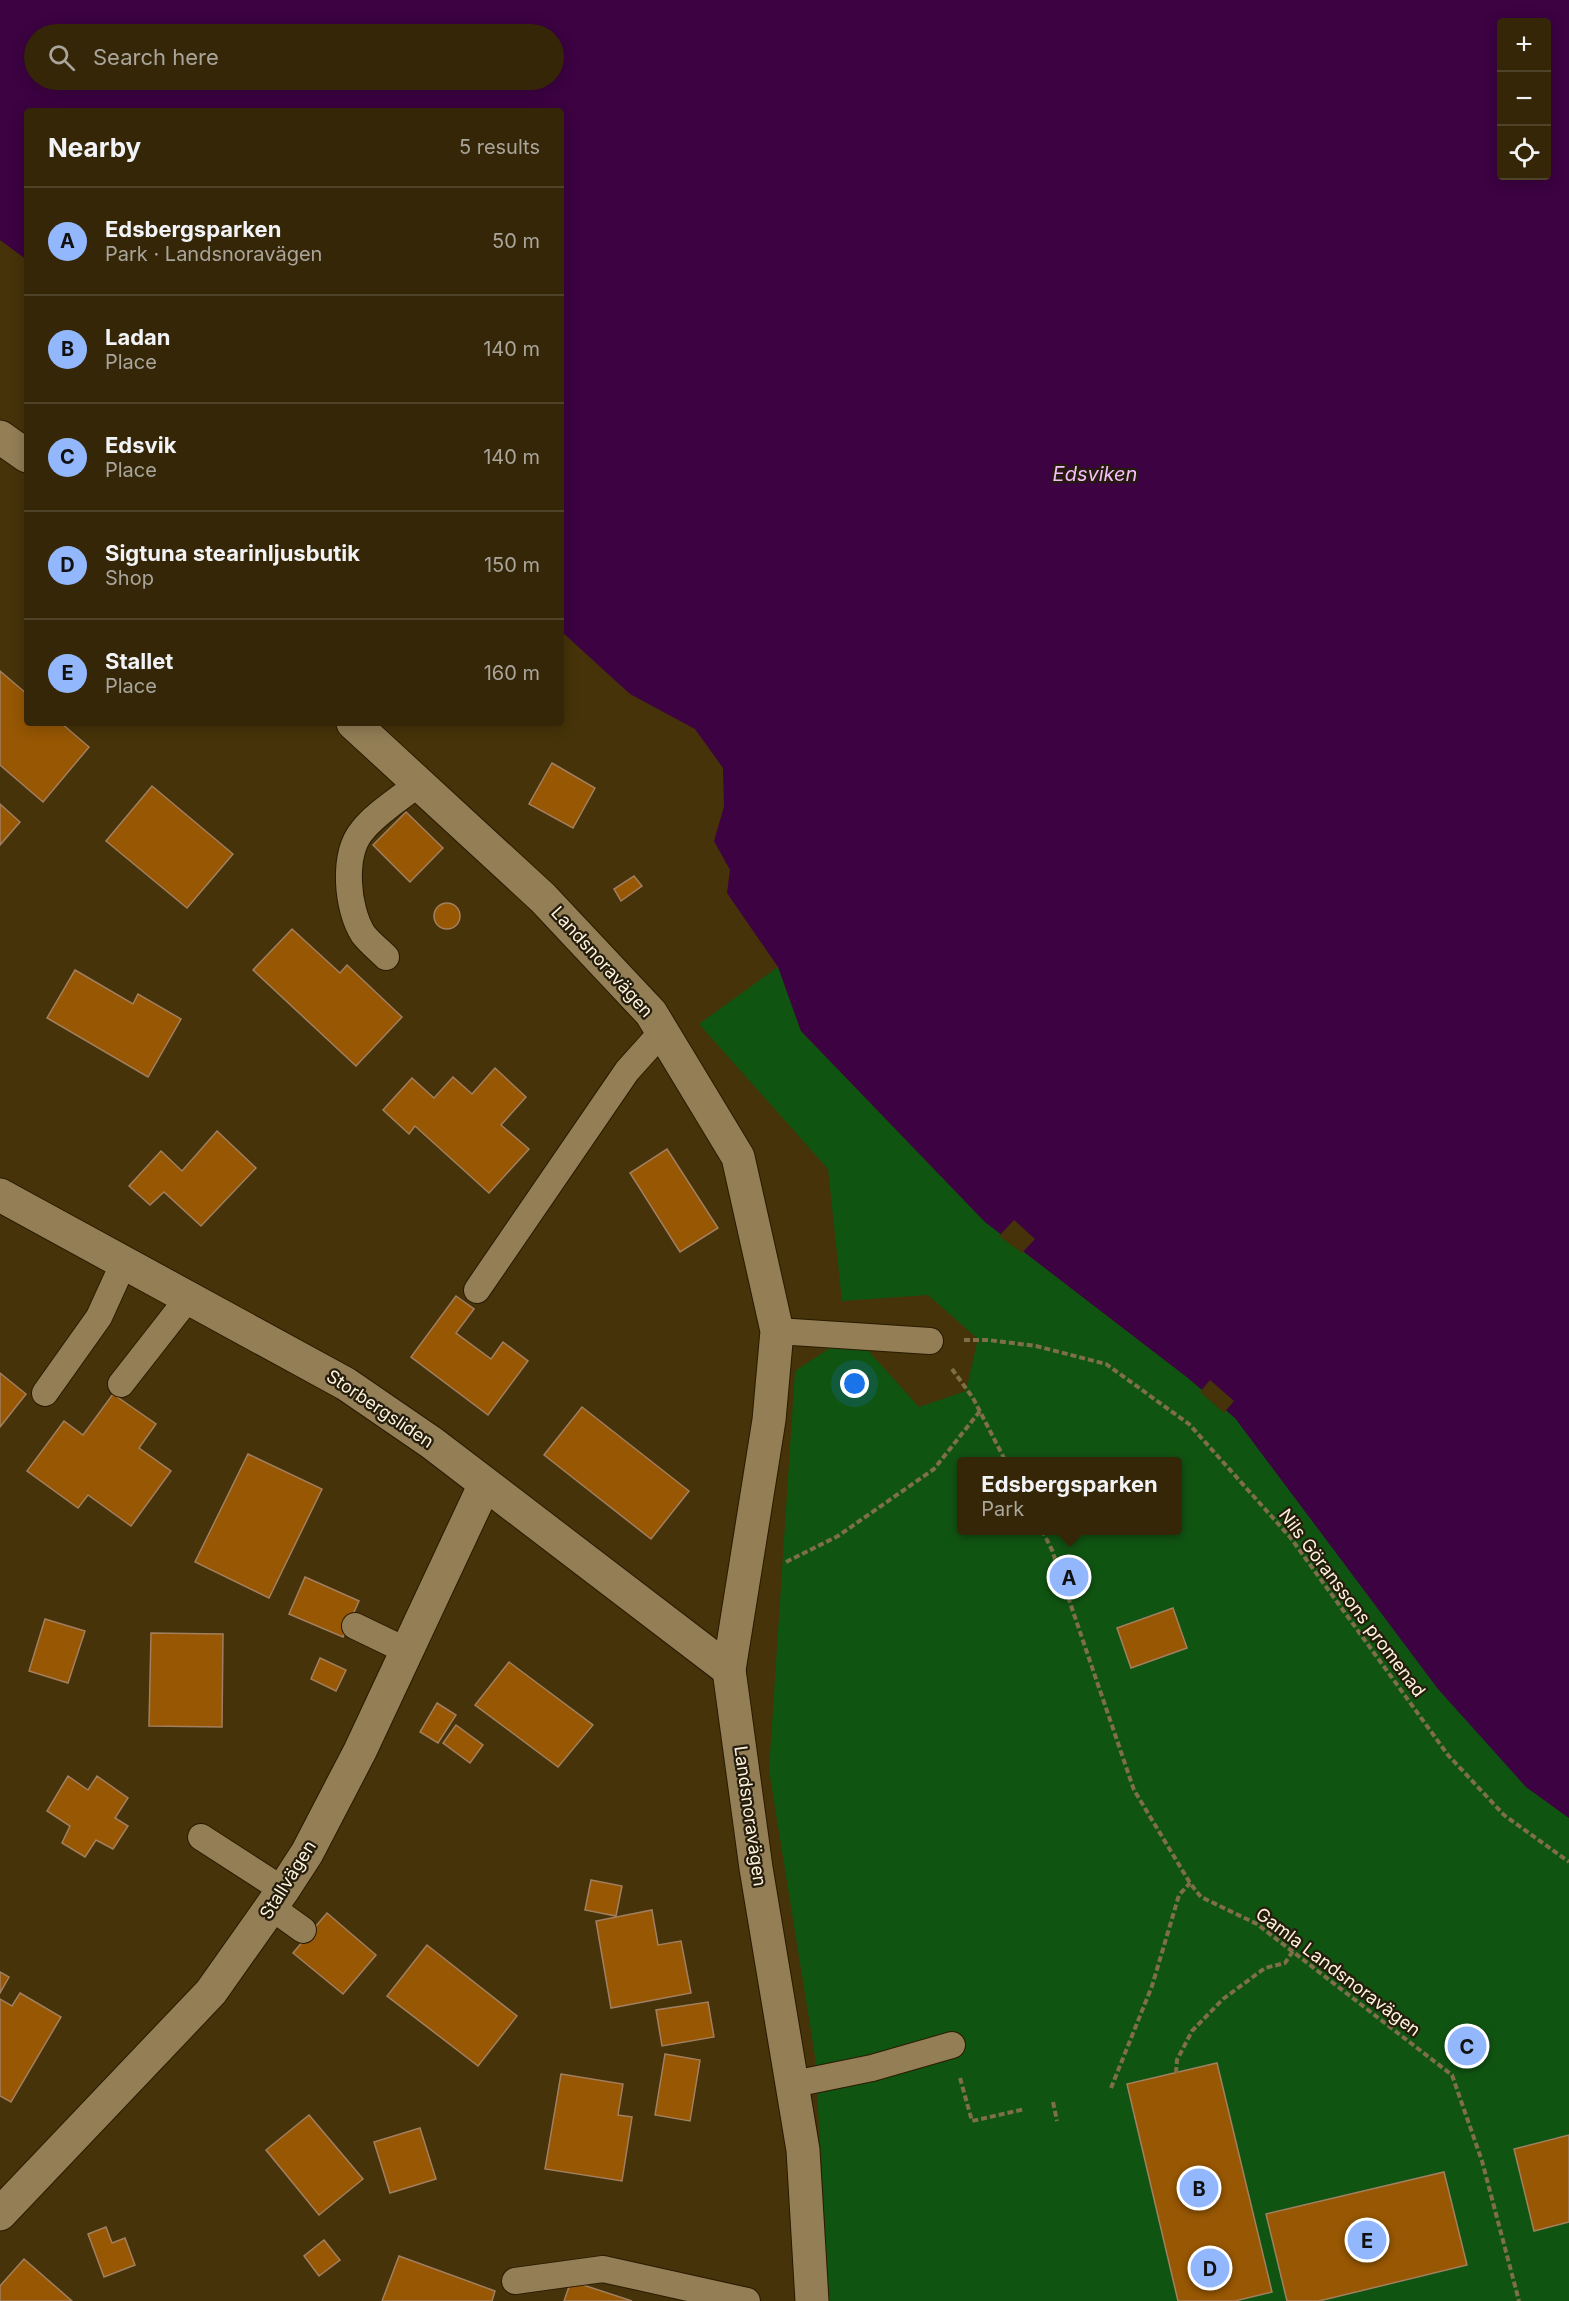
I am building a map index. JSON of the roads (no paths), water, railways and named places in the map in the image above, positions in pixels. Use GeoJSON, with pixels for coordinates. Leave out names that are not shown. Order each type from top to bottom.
{"type":"FeatureCollection","features":[{"type":"Feature","properties":{"kind":"street"},"geometry":{"type":"LineString","coordinates":[[0,436],[24,454]]}},
{"type":"Feature","properties":{"kind":"street","name":"Landsnoravägen"},"geometry":{"type":"LineString","coordinates":[[356,726],[543,898],[651,1013],[738,1157],[777,1330],[769,1420],[729,1670],[756,1868],[794,2084],[803,2150],[812,2301]]}},
{"type":"Feature","properties":{"kind":"street","name":"Storbergsliden"},"geometry":{"type":"LineString","coordinates":[[0,1195],[346,1384],[432,1443],[729,1670]]}},
{"type":"Feature","properties":{"kind":"street","name":"Stallvägen"},"geometry":{"type":"LineString","coordinates":[[0,2214],[211,1992],[277,1898],[312,1843],[407,1651],[485,1484]]}},
{"type":"Feature","properties":{"kind":"lane"},"geometry":{"type":"LineString","coordinates":[[386,957],[364,935],[355,918],[349,890],[350,860],[361,832],[419,783]]}},
{"type":"Feature","properties":{"kind":"lane"},"geometry":{"type":"LineString","coordinates":[[477,1290],[627,1071],[662,1032]]}},
{"type":"Feature","properties":{"kind":"lane"},"geometry":{"type":"LineString","coordinates":[[45,1393],[99,1317],[124,1262]]}},
{"type":"Feature","properties":{"kind":"lane"},"geometry":{"type":"LineString","coordinates":[[121,1384],[189,1297]]}},
{"type":"Feature","properties":{"kind":"lane"},"geometry":{"type":"LineString","coordinates":[[777,1330],[930,1341]]}},
{"type":"Feature","properties":{"kind":"lane"},"geometry":{"type":"LineString","coordinates":[[355,1626],[407,1651]]}},
{"type":"Feature","properties":{"kind":"lane"},"geometry":{"type":"LineString","coordinates":[[201,1837],[277,1898],[303,1930]]}},
{"type":"Feature","properties":{"kind":"lane"},"geometry":{"type":"LineString","coordinates":[[794,2084],[872,2068],[952,2045]]}},
{"type":"Feature","properties":{"kind":"lane"},"geometry":{"type":"LineString","coordinates":[[514,2281],[603,2269],[747,2301]]}},
{"type":"Feature","properties":{"kind":"water","name":"Edsviken"},"geometry":{"type":"Polygon","coordinates":[[[0,0],[1569,0],[1569,1818],[1526,1787],[1438,1689],[1235,1418],[1188,1378],[985,1222],[801,1031],[778,967],[727,893],[730,870],[714,841],[724,807],[723,768],[695,729],[630,694],[564,634],[564,108],[24,108],[24,258],[0,240],[0,0]]]}},
{"type":"Feature","properties":{"kind":"place","name":"Edsbergsparken"},"geometry":{"type":"Point","coordinates":[1069,1577]}},
{"type":"Feature","properties":{"kind":"place","name":"Edsvik"},"geometry":{"type":"Point","coordinates":[1467,2046]}},
{"type":"Feature","properties":{"kind":"place","name":"Ladan"},"geometry":{"type":"Point","coordinates":[1199,2188]}},
{"type":"Feature","properties":{"kind":"place","name":"Stallet"},"geometry":{"type":"Point","coordinates":[1367,2240]}},
{"type":"Feature","properties":{"kind":"place","name":"Sigtuna stearinljusbutik"},"geometry":{"type":"Point","coordinates":[1210,2268]}}]}
